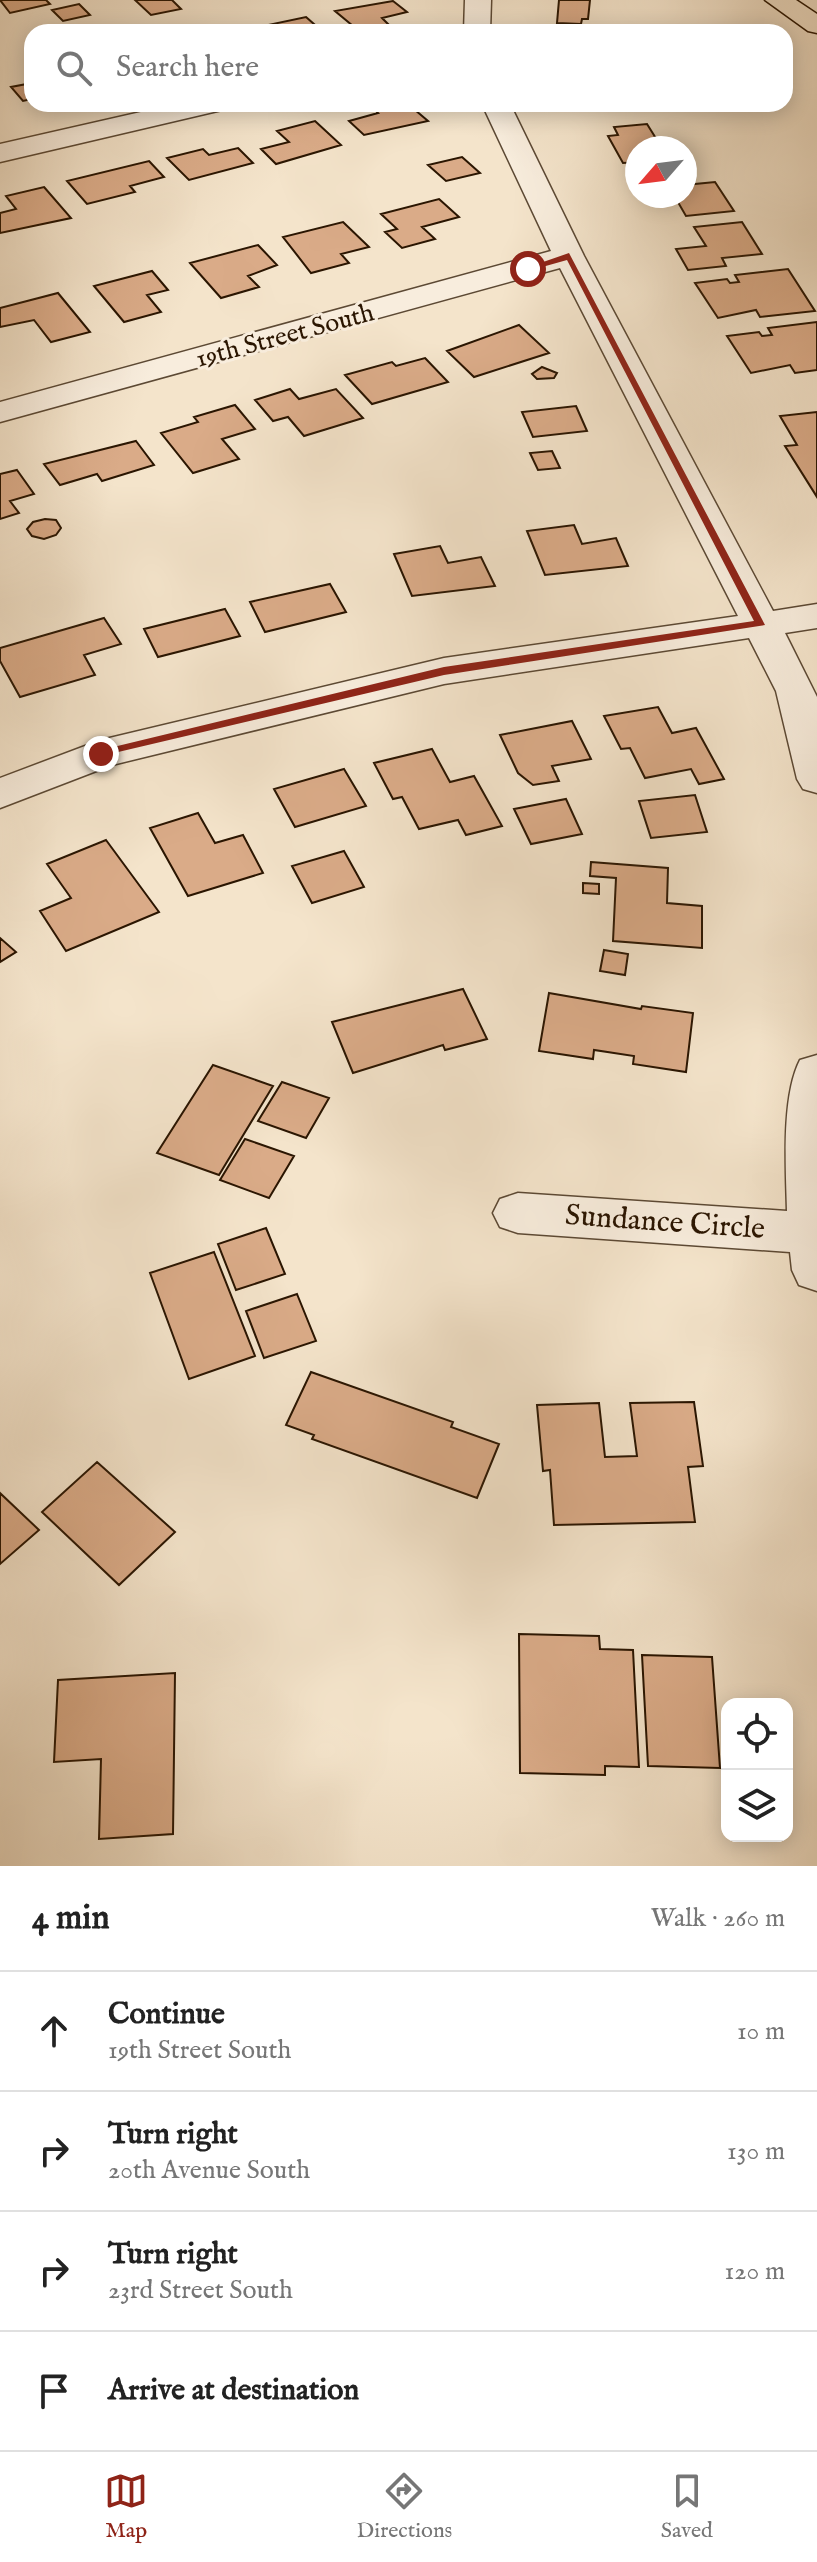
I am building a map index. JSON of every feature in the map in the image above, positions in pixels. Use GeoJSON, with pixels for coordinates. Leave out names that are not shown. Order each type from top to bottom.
{"type":"FeatureCollection","features":[{"type":"Feature","properties":{"kind":"highway"},"geometry":{"type":"LineString","coordinates":[[778,0],[817,25]]}},
{"type":"Feature","properties":{"kind":"street"},"geometry":{"type":"LineString","coordinates":[[477,24],[478,0]]}},
{"type":"Feature","properties":{"kind":"street"},"geometry":{"type":"LineString","coordinates":[[0,153],[177,112]]}},
{"type":"Feature","properties":{"kind":"street"},"geometry":{"type":"LineString","coordinates":[[500,112],[569,256],[796,691],[817,779]]}},
{"type":"Feature","properties":{"kind":"street","name":"19th Street South"},"geometry":{"type":"LineString","coordinates":[[0,412],[569,256]]}},
{"type":"Feature","properties":{"kind":"street"},"geometry":{"type":"LineString","coordinates":[[0,794],[101,754],[444,671],[817,616]]}},
{"type":"Feature","properties":{"kind":"street"},"geometry":{"type":"LineString","coordinates":[[815,1252],[812,1109],[817,1073]]}},
{"type":"Feature","properties":{"kind":"street","name":"Sundance Circle"},"geometry":{"type":"LineString","coordinates":[[518,1213],[815,1252]]}},
{"type":"Feature","properties":{"kind":"building"},"geometry":{"type":"Polygon","coordinates":[[[0,0],[46,0],[50,4],[10,13],[0,0]]]}},
{"type":"Feature","properties":{"kind":"building"},"geometry":{"type":"Polygon","coordinates":[[[135,0],[172,0],[181,9],[151,15],[135,0]]]}},
{"type":"Feature","properties":{"kind":"building"},"geometry":{"type":"Polygon","coordinates":[[[559,0],[590,0],[588,19],[582,19],[581,24],[557,23],[559,0]]]}},
{"type":"Feature","properties":{"kind":"building"},"geometry":{"type":"Polygon","coordinates":[[[393,1],[407,12],[382,18],[388,24],[351,24],[335,11],[393,1]]]}},
{"type":"Feature","properties":{"kind":"building"},"geometry":{"type":"Polygon","coordinates":[[[79,4],[90,15],[63,21],[52,10],[79,4]]]}},
{"type":"Feature","properties":{"kind":"building"},"geometry":{"type":"Polygon","coordinates":[[[306,17],[314,24],[273,24],[306,17]]]}},
{"type":"Feature","properties":{"kind":"building"},"geometry":{"type":"Polygon","coordinates":[[[24,85],[24,101],[23,101],[11,87],[24,85]]]}},
{"type":"Feature","properties":{"kind":"building"},"geometry":{"type":"Polygon","coordinates":[[[417,112],[428,121],[364,135],[349,121],[378,113],[417,112]]]}},
{"type":"Feature","properties":{"kind":"building"},"geometry":{"type":"Polygon","coordinates":[[[315,121],[341,145],[276,164],[261,149],[289,142],[277,131],[315,121]]]}},
{"type":"Feature","properties":{"kind":"building"},"geometry":{"type":"Polygon","coordinates":[[[647,124],[654,136],[625,136],[623,163],[608,136],[618,135],[614,127],[647,124]]]}},
{"type":"Feature","properties":{"kind":"building"},"geometry":{"type":"Polygon","coordinates":[[[238,148],[253,163],[189,180],[167,158],[203,149],[209,155],[238,148]]]}},
{"type":"Feature","properties":{"kind":"building"},"geometry":{"type":"Polygon","coordinates":[[[462,157],[480,173],[446,181],[428,165],[462,157]]]}},
{"type":"Feature","properties":{"kind":"building"},"geometry":{"type":"Polygon","coordinates":[[[149,161],[164,177],[130,186],[135,192],[87,204],[67,181],[149,161]]]}},
{"type":"Feature","properties":{"kind":"building"},"geometry":{"type":"Polygon","coordinates":[[[715,182],[734,211],[686,216],[681,208],[697,208],[697,184],[715,182]]]}},
{"type":"Feature","properties":{"kind":"building"},"geometry":{"type":"Polygon","coordinates":[[[44,187],[71,218],[0,233],[0,213],[16,209],[6,196],[44,187]]]}},
{"type":"Feature","properties":{"kind":"building"},"geometry":{"type":"Polygon","coordinates":[[[439,199],[459,217],[422,227],[435,239],[402,248],[385,232],[397,229],[381,214],[439,199]]]}},
{"type":"Feature","properties":{"kind":"building"},"geometry":{"type":"Polygon","coordinates":[[[343,222],[369,247],[341,254],[349,263],[311,273],[283,237],[343,222]]]}},
{"type":"Feature","properties":{"kind":"building"},"geometry":{"type":"Polygon","coordinates":[[[742,222],[762,254],[722,258],[726,266],[688,270],[676,249],[706,246],[694,227],[742,222]]]}},
{"type":"Feature","properties":{"kind":"building"},"geometry":{"type":"Polygon","coordinates":[[[258,245],[277,265],[248,276],[259,287],[221,298],[190,263],[258,245]]]}},
{"type":"Feature","properties":{"kind":"building"},"geometry":{"type":"Polygon","coordinates":[[[788,269],[815,311],[760,317],[756,310],[718,318],[695,283],[727,279],[730,283],[739,282],[735,275],[788,269]]]}},
{"type":"Feature","properties":{"kind":"building"},"geometry":{"type":"Polygon","coordinates":[[[152,271],[168,290],[147,295],[161,312],[124,322],[94,286],[152,271]]]}},
{"type":"Feature","properties":{"kind":"building"},"geometry":{"type":"Polygon","coordinates":[[[58,293],[90,332],[51,342],[34,320],[0,327],[0,308],[58,293]]]}},
{"type":"Feature","properties":{"kind":"building"},"geometry":{"type":"Polygon","coordinates":[[[817,322],[817,370],[795,373],[790,365],[751,373],[727,336],[759,332],[762,336],[772,335],[768,328],[817,322]]]}},
{"type":"Feature","properties":{"kind":"building"},"geometry":{"type":"Polygon","coordinates":[[[519,325],[549,353],[474,377],[447,351],[519,325]]]}},
{"type":"Feature","properties":{"kind":"building"},"geometry":{"type":"Polygon","coordinates":[[[425,358],[448,382],[372,404],[345,375],[392,362],[396,366],[425,358]]]}},
{"type":"Feature","properties":{"kind":"building"},"geometry":{"type":"Polygon","coordinates":[[[542,367],[557,373],[554,378],[537,379],[532,374],[542,367]]]}},
{"type":"Feature","properties":{"kind":"building"},"geometry":{"type":"Polygon","coordinates":[[[290,389],[299,399],[336,389],[363,418],[304,436],[288,417],[273,421],[255,400],[290,389]]]}},
{"type":"Feature","properties":{"kind":"building"},"geometry":{"type":"Polygon","coordinates":[[[235,405],[255,429],[222,439],[239,459],[193,473],[161,433],[198,422],[194,417],[235,405]]]}},
{"type":"Feature","properties":{"kind":"building"},"geometry":{"type":"Polygon","coordinates":[[[576,406],[587,431],[533,437],[522,412],[576,406]]]}},
{"type":"Feature","properties":{"kind":"building"},"geometry":{"type":"Polygon","coordinates":[[[817,412],[817,497],[785,446],[797,445],[780,416],[817,412]]]}},
{"type":"Feature","properties":{"kind":"building"},"geometry":{"type":"Polygon","coordinates":[[[136,441],[154,465],[102,481],[97,474],[60,485],[44,464],[136,441]]]}},
{"type":"Feature","properties":{"kind":"building"},"geometry":{"type":"Polygon","coordinates":[[[552,451],[560,468],[538,470],[530,453],[552,451]]]}},
{"type":"Feature","properties":{"kind":"building"},"geometry":{"type":"Polygon","coordinates":[[[17,470],[34,494],[10,501],[19,513],[0,519],[0,474],[17,470]]]}},
{"type":"Feature","properties":{"kind":"building"},"geometry":{"type":"Polygon","coordinates":[[[56,520],[61,528],[56,535],[44,539],[32,536],[27,529],[33,522],[56,520]]]}},
{"type":"Feature","properties":{"kind":"building"},"geometry":{"type":"Polygon","coordinates":[[[574,525],[582,544],[616,538],[628,566],[545,575],[527,531],[574,525]]]}},
{"type":"Feature","properties":{"kind":"building"},"geometry":{"type":"Polygon","coordinates":[[[440,546],[448,563],[481,557],[495,586],[412,596],[394,554],[440,546]]]}},
{"type":"Feature","properties":{"kind":"building"},"geometry":{"type":"Polygon","coordinates":[[[330,584],[346,612],[265,632],[250,602],[330,584]]]}},
{"type":"Feature","properties":{"kind":"building"},"geometry":{"type":"Polygon","coordinates":[[[225,609],[240,636],[158,657],[144,629],[225,609]]]}},
{"type":"Feature","properties":{"kind":"building"},"geometry":{"type":"Polygon","coordinates":[[[104,618],[121,644],[84,655],[95,675],[20,697],[0,661],[0,648],[104,618]]]}},
{"type":"Feature","properties":{"kind":"building"},"geometry":{"type":"Polygon","coordinates":[[[658,707],[672,733],[696,728],[724,779],[699,784],[691,769],[645,778],[630,748],[621,749],[604,716],[658,707]]]}},
{"type":"Feature","properties":{"kind":"building"},"geometry":{"type":"Polygon","coordinates":[[[572,721],[591,759],[552,766],[559,781],[533,785],[518,773],[500,735],[572,721]]]}},
{"type":"Feature","properties":{"kind":"building"},"geometry":{"type":"Polygon","coordinates":[[[432,749],[450,782],[474,776],[502,826],[466,835],[458,820],[419,829],[402,797],[393,799],[374,763],[432,749]]]}},
{"type":"Feature","properties":{"kind":"building"},"geometry":{"type":"Polygon","coordinates":[[[344,769],[366,806],[295,827],[274,789],[344,769]]]}},
{"type":"Feature","properties":{"kind":"building"},"geometry":{"type":"Polygon","coordinates":[[[695,795],[707,832],[651,838],[639,801],[695,795]]]}},
{"type":"Feature","properties":{"kind":"building"},"geometry":{"type":"Polygon","coordinates":[[[566,799],[582,834],[531,844],[514,809],[566,799]]]}},
{"type":"Feature","properties":{"kind":"building"},"geometry":{"type":"Polygon","coordinates":[[[198,813],[215,843],[243,835],[263,873],[188,896],[150,828],[198,813]]]}},
{"type":"Feature","properties":{"kind":"building"},"geometry":{"type":"Polygon","coordinates":[[[106,840],[159,912],[66,951],[40,911],[71,898],[47,864],[106,840]]]}},
{"type":"Feature","properties":{"kind":"building"},"geometry":{"type":"Polygon","coordinates":[[[344,851],[364,887],[312,903],[292,866],[344,851]]]}},
{"type":"Feature","properties":{"kind":"building"},"geometry":{"type":"Polygon","coordinates":[[[591,862],[668,868],[667,903],[702,906],[702,948],[613,941],[616,878],[590,876],[591,862]]]}},
{"type":"Feature","properties":{"kind":"building"},"geometry":{"type":"Polygon","coordinates":[[[583,883],[599,884],[599,894],[583,893],[583,883]]]}},
{"type":"Feature","properties":{"kind":"building"},"geometry":{"type":"Polygon","coordinates":[[[0,938],[16,952],[0,962],[0,938]]]}},
{"type":"Feature","properties":{"kind":"building"},"geometry":{"type":"Polygon","coordinates":[[[604,950],[628,954],[625,975],[600,971],[604,950]]]}},
{"type":"Feature","properties":{"kind":"building"},"geometry":{"type":"Polygon","coordinates":[[[463,989],[487,1039],[445,1050],[443,1045],[353,1073],[332,1022],[463,989]]]}},
{"type":"Feature","properties":{"kind":"building"},"geometry":{"type":"Polygon","coordinates":[[[549,993],[641,1009],[642,1006],[693,1013],[686,1072],[633,1064],[634,1056],[594,1050],[593,1059],[539,1051],[549,993]]]}},
{"type":"Feature","properties":{"kind":"building"},"geometry":{"type":"Polygon","coordinates":[[[213,1065],[273,1086],[219,1175],[157,1153],[213,1065]]]}},
{"type":"Feature","properties":{"kind":"building"},"geometry":{"type":"Polygon","coordinates":[[[282,1082],[329,1098],[306,1138],[258,1121],[282,1082]]]}},
{"type":"Feature","properties":{"kind":"building"},"geometry":{"type":"Polygon","coordinates":[[[245,1139],[294,1156],[269,1198],[220,1180],[245,1139]]]}},
{"type":"Feature","properties":{"kind":"building"},"geometry":{"type":"Polygon","coordinates":[[[266,1228],[285,1274],[236,1290],[218,1244],[266,1228]]]}},
{"type":"Feature","properties":{"kind":"building"},"geometry":{"type":"Polygon","coordinates":[[[214,1252],[255,1356],[189,1379],[150,1273],[214,1252]]]}},
{"type":"Feature","properties":{"kind":"building"},"geometry":{"type":"Polygon","coordinates":[[[297,1294],[316,1341],[264,1358],[246,1311],[297,1294]]]}},
{"type":"Feature","properties":{"kind":"building"},"geometry":{"type":"Polygon","coordinates":[[[311,1372],[453,1422],[451,1427],[499,1444],[477,1498],[312,1439],[314,1435],[286,1425],[311,1372]]]}},
{"type":"Feature","properties":{"kind":"building"},"geometry":{"type":"Polygon","coordinates":[[[694,1402],[703,1466],[688,1467],[695,1522],[554,1525],[550,1470],[543,1471],[537,1405],[599,1403],[605,1457],[637,1456],[630,1403],[694,1402]]]}},
{"type":"Feature","properties":{"kind":"building"},"geometry":{"type":"Polygon","coordinates":[[[97,1462],[175,1532],[119,1585],[42,1512],[97,1462]]]}},
{"type":"Feature","properties":{"kind":"building"},"geometry":{"type":"Polygon","coordinates":[[[0,1493],[39,1530],[0,1564],[0,1493]]]}},
{"type":"Feature","properties":{"kind":"building"},"geometry":{"type":"Polygon","coordinates":[[[519,1634],[599,1636],[600,1649],[633,1650],[639,1767],[605,1766],[605,1775],[520,1773],[519,1634]]]}},
{"type":"Feature","properties":{"kind":"building"},"geometry":{"type":"Polygon","coordinates":[[[642,1655],[712,1657],[720,1768],[648,1766],[642,1655]]]}},
{"type":"Feature","properties":{"kind":"building"},"geometry":{"type":"Polygon","coordinates":[[[175,1673],[173,1834],[99,1839],[101,1759],[54,1762],[58,1680],[175,1673]]]}},
{"type":"Feature","properties":{"kind":"route"},"geometry":{"type":"LineString","coordinates":[[101,754],[444,671],[761,623],[569,256],[528,269]]}}]}
